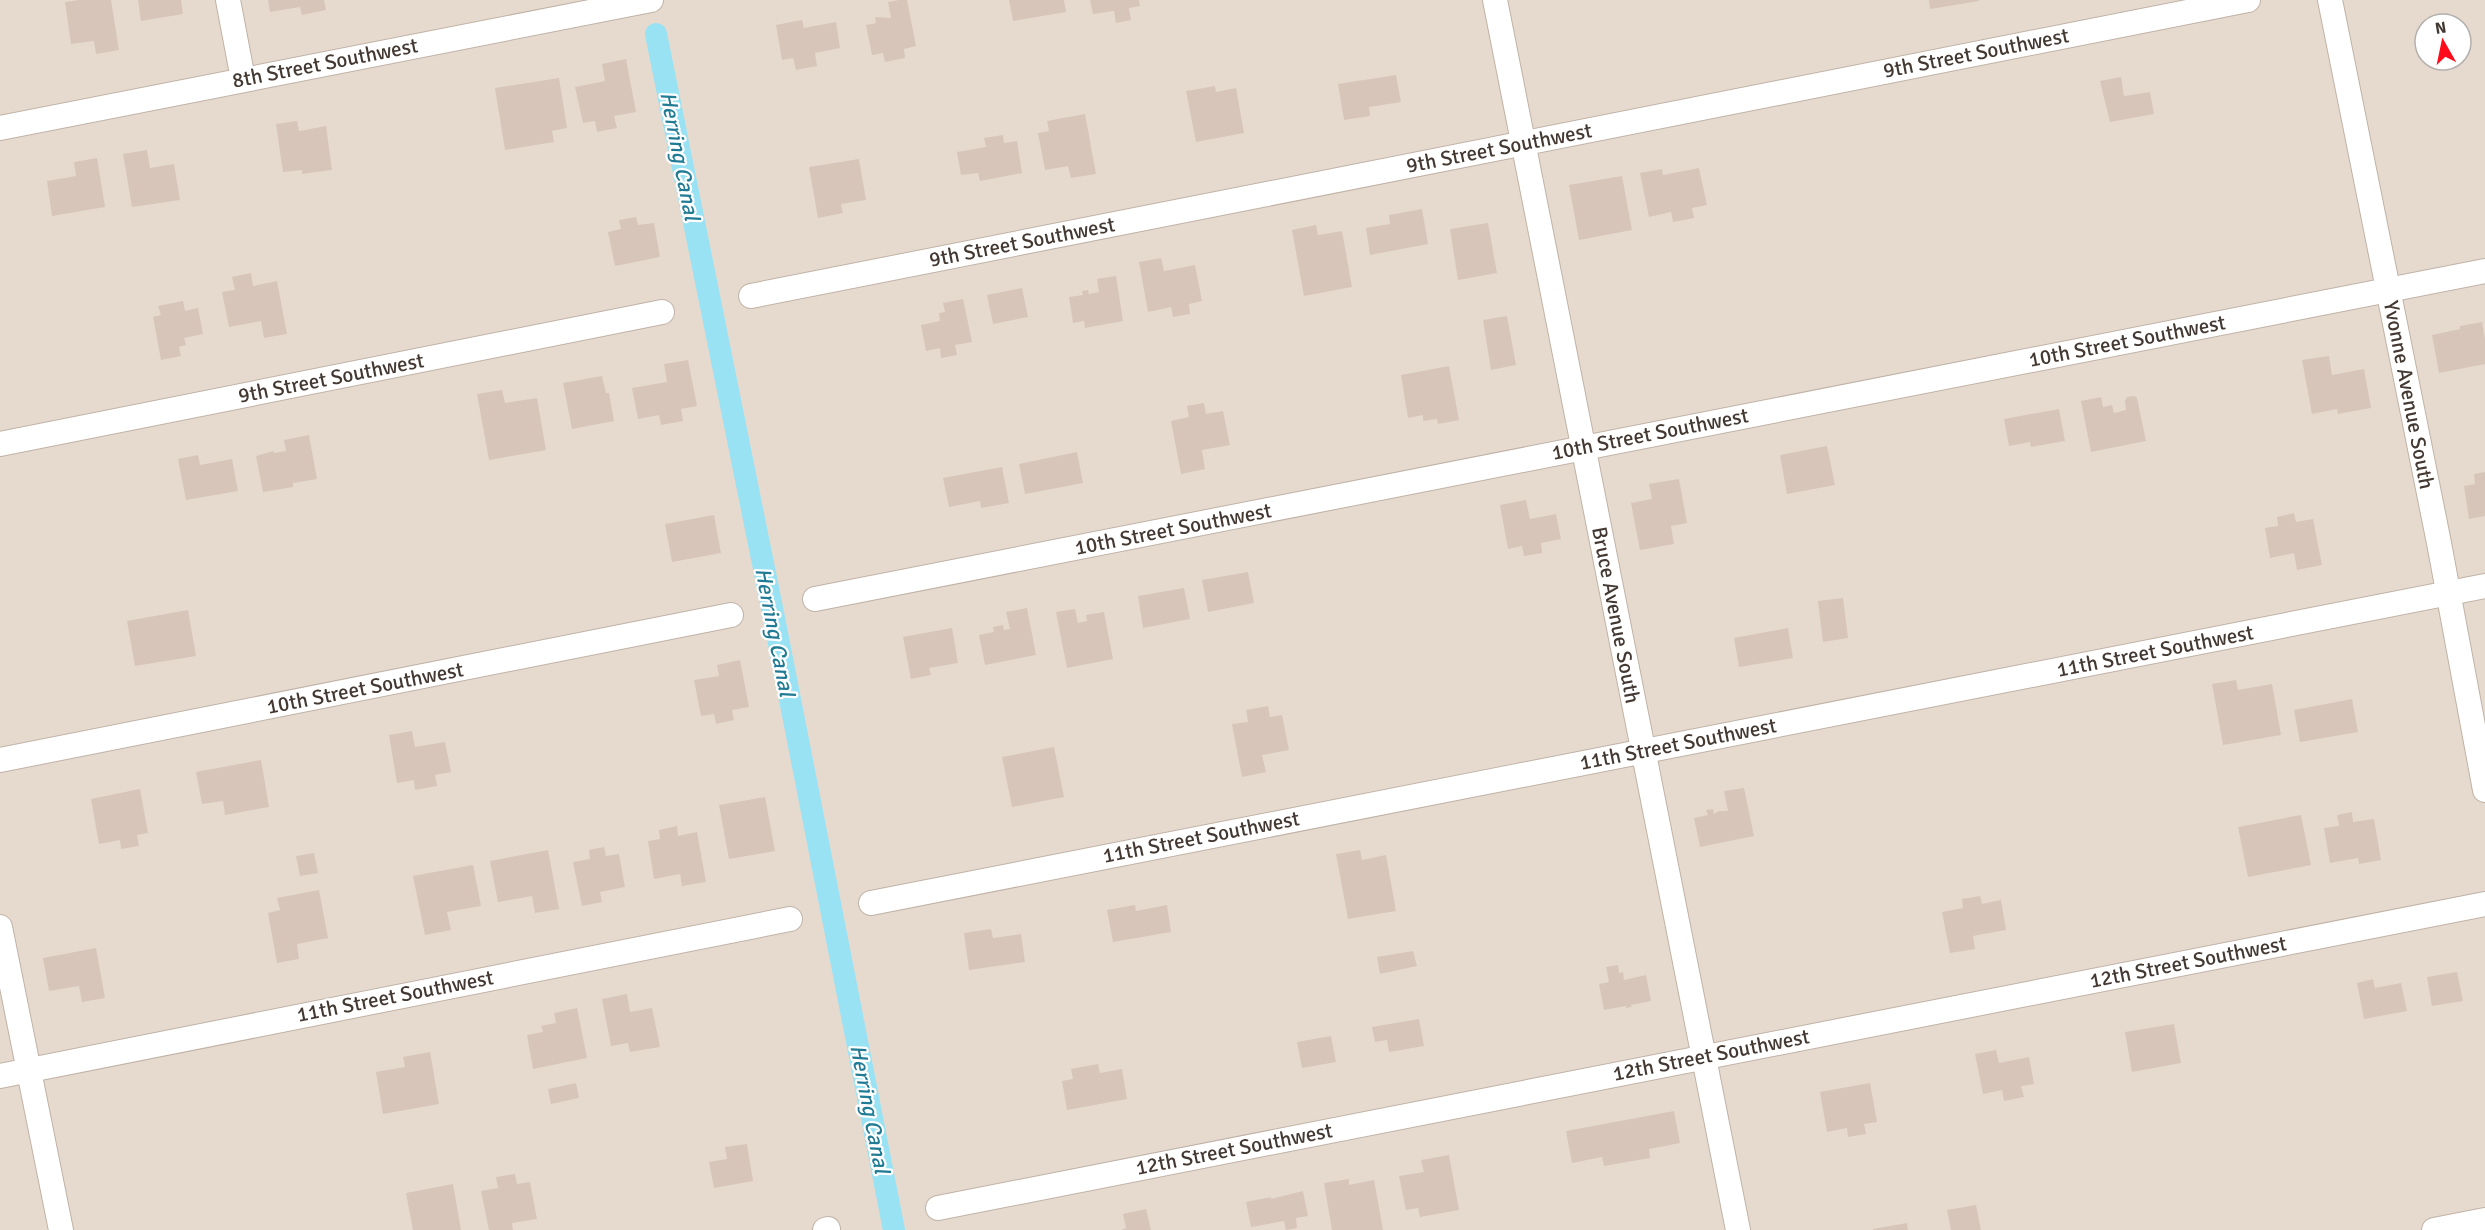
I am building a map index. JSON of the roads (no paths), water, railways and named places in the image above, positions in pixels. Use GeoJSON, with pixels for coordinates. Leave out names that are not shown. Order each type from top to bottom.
{"type":"FeatureCollection","features":[{"type":"Feature","properties":{"kind":"street"},"geometry":{"type":"LineString","coordinates":[[228,0],[243,79]]}},
{"type":"Feature","properties":{"kind":"street","name":"8th Street Southwest"},"geometry":{"type":"LineString","coordinates":[[0,128],[651,0]]}},
{"type":"Feature","properties":{"kind":"street","name":"Bruce Avenue South"},"geometry":{"type":"LineString","coordinates":[[1495,0],[1738,1230]]}},
{"type":"Feature","properties":{"kind":"street","name":"9th Street Southwest"},"geometry":{"type":"LineString","coordinates":[[751,296],[2247,0]]}},
{"type":"Feature","properties":{"kind":"street","name":"Yvonne Avenue South"},"geometry":{"type":"LineString","coordinates":[[2330,0],[2485,790]]}},
{"type":"Feature","properties":{"kind":"street","name":"10th Street Southwest"},"geometry":{"type":"LineString","coordinates":[[815,599],[2485,271]]}},
{"type":"Feature","properties":{"kind":"street","name":"9th Street Southwest"},"geometry":{"type":"LineString","coordinates":[[0,444],[662,312]]}},
{"type":"Feature","properties":{"kind":"street","name":"11th Street Southwest"},"geometry":{"type":"LineString","coordinates":[[871,903],[2485,586]]}},
{"type":"Feature","properties":{"kind":"street","name":"10th Street Southwest"},"geometry":{"type":"LineString","coordinates":[[0,760],[731,615]]}},
{"type":"Feature","properties":{"kind":"street","name":"12th Street Southwest"},"geometry":{"type":"LineString","coordinates":[[938,1208],[2485,904]]}},
{"type":"Feature","properties":{"kind":"street","name":"11th Street Southwest"},"geometry":{"type":"LineString","coordinates":[[0,1076],[790,919]]}},
{"type":"Feature","properties":{"kind":"street"},"geometry":{"type":"LineString","coordinates":[[0,927],[61,1230]]}},
{"type":"Feature","properties":{"kind":"street"},"geometry":{"type":"LineString","coordinates":[[2434,1230],[2485,1220]]}},
{"type":"Feature","properties":{"kind":"waterway","name":"Herring Canal"},"geometry":{"type":"LineString","coordinates":[[656,34],[894,1230]]}}]}
